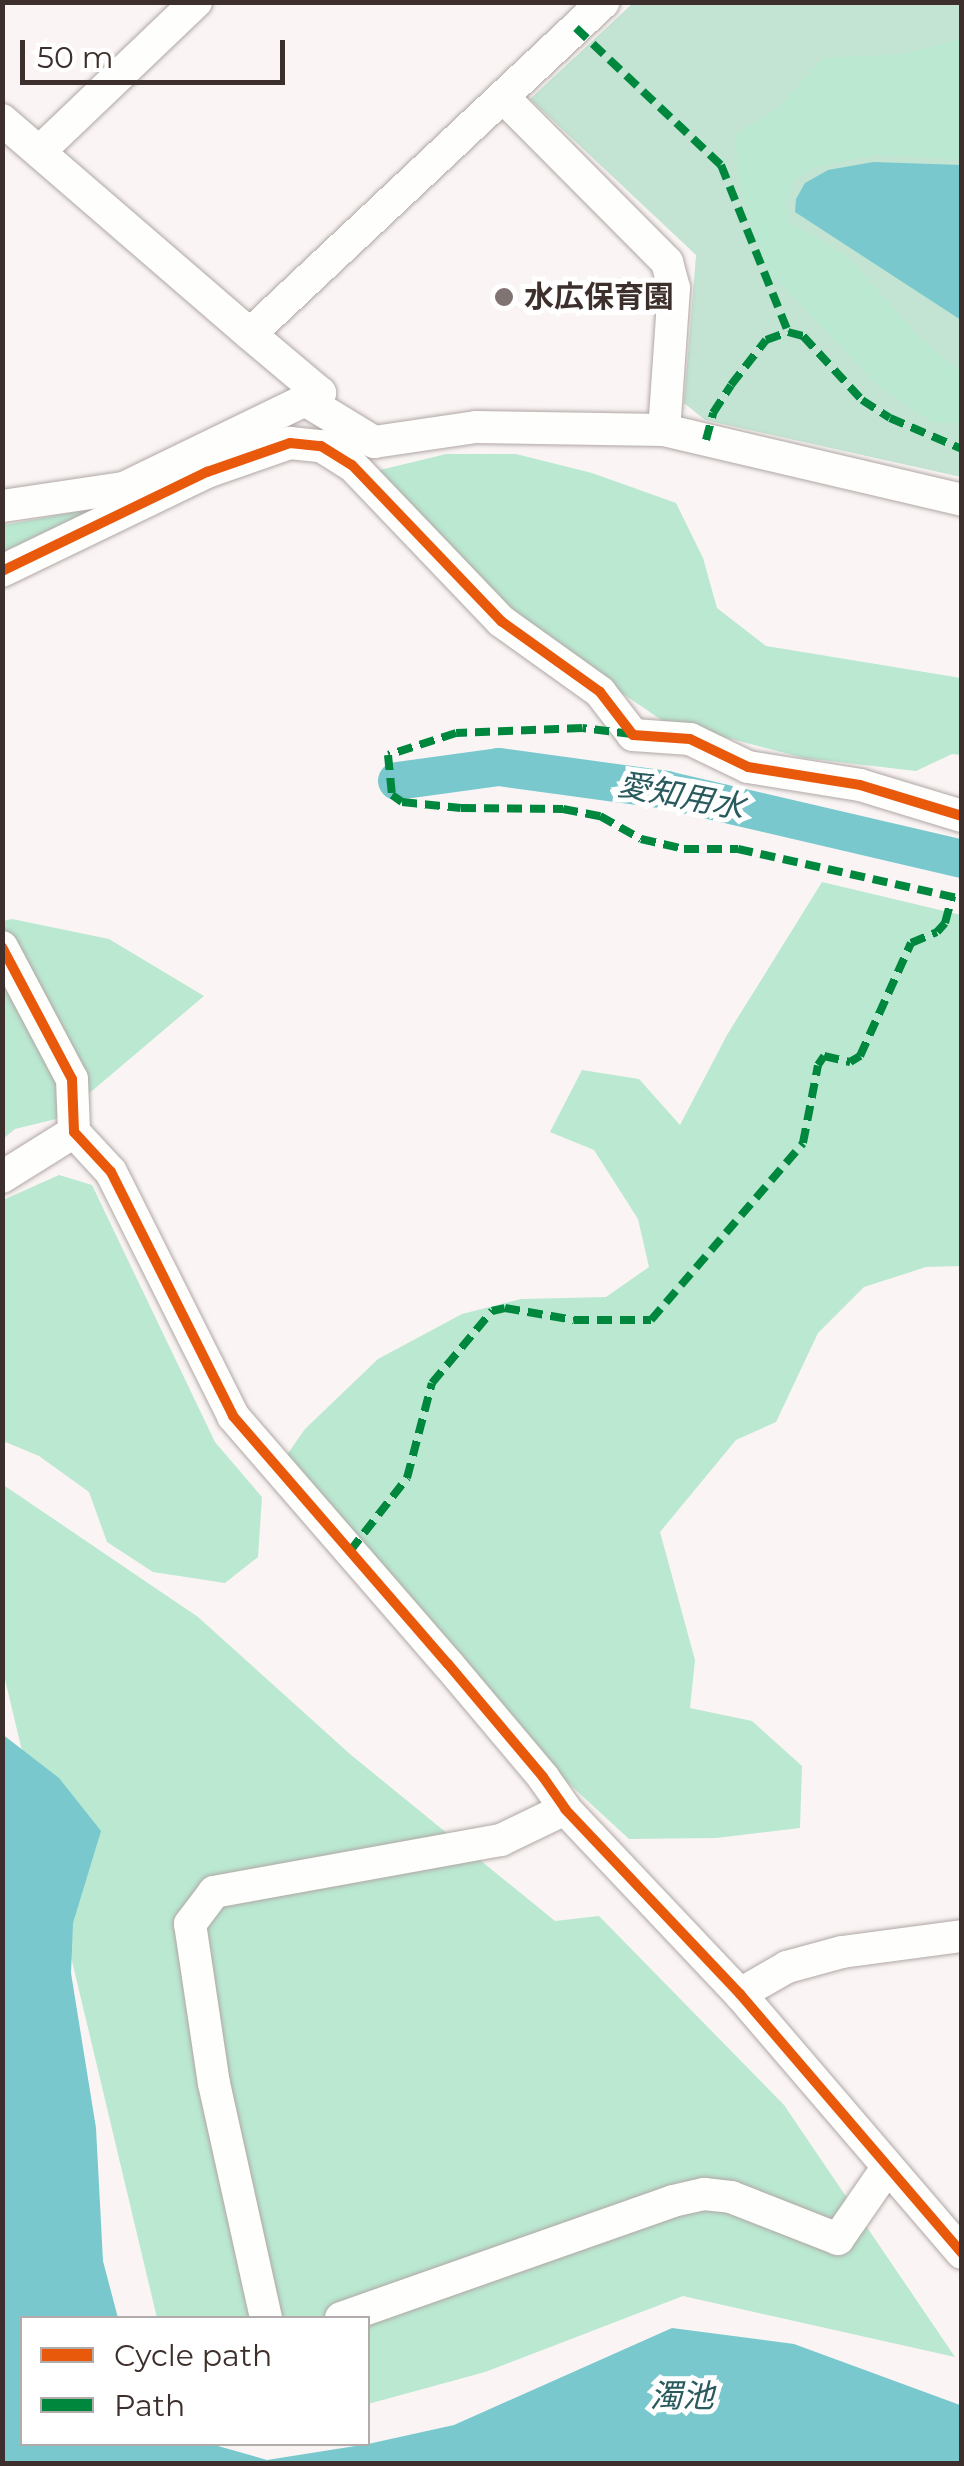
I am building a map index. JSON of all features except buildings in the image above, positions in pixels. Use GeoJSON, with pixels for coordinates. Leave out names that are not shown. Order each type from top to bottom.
{"type":"FeatureCollection","features":[{"type":"Feature","properties":{"kind":"street"},"geometry":{"type":"LineString","coordinates":[[40,151],[196,2]]}},
{"type":"Feature","properties":{"kind":"street"},"geometry":{"type":"LineString","coordinates":[[250,334],[602,2]]}},
{"type":"Feature","properties":{"kind":"street"},"geometry":{"type":"LineString","coordinates":[[503,97],[667,262],[674,288],[664,430]]}},
{"type":"Feature","properties":{"kind":"street"},"geometry":{"type":"LineString","coordinates":[[2,120],[320,393],[124,488],[2,506]]}},
{"type":"Feature","properties":{"kind":"street"},"geometry":{"type":"LineString","coordinates":[[305,400],[374,442],[476,426],[664,430],[962,500]]}},
{"type":"Feature","properties":{"kind":"street"},"geometry":{"type":"LineString","coordinates":[[2,571],[207,472],[290,442],[321,446],[352,465],[501,621],[600,692],[634,735],[690,739],[748,767],[860,786],[962,816]]}},
{"type":"Feature","properties":{"kind":"street"},"geometry":{"type":"LineString","coordinates":[[2,946],[72,1080],[74,1132],[111,1172],[233,1416],[460,1678],[543,1777],[564,1810],[740,1994],[962,2253]]}},
{"type":"Feature","properties":{"kind":"street"},"geometry":{"type":"LineString","coordinates":[[2,1177],[74,1132]]}},
{"type":"Feature","properties":{"kind":"street"},"geometry":{"type":"LineString","coordinates":[[266,2316],[214,2084],[190,1924],[214,1892],[501,1840],[564,1810]]}},
{"type":"Feature","properties":{"kind":"street"},"geometry":{"type":"LineString","coordinates":[[740,1994],[787,1967],[842,1952],[904,1940],[962,1936]]}},
{"type":"Feature","properties":{"kind":"street"},"geometry":{"type":"LineString","coordinates":[[347,2316],[673,2201],[704,2194],[731,2197],[838,2239],[888,2168]]}},
{"type":"Feature","properties":{"kind":"green space"},"geometry":{"type":"Polygon","coordinates":[[[633,3],[961,3],[961,477],[705,420],[684,403],[696,255],[530,99],[633,3]]]}},
{"type":"Feature","properties":{"kind":"green space"},"geometry":{"type":"Polygon","coordinates":[[[961,39],[961,160],[878,155],[814,167],[794,180],[786,202],[788,222],[847,256],[920,338],[961,373],[961,423],[934,423],[879,387],[766,268],[740,188],[735,135],[778,108],[823,58],[903,54],[961,39]]]}},
{"type":"Feature","properties":{"kind":"green space"},"geometry":{"type":"Polygon","coordinates":[[[446,454],[516,454],[592,473],[676,503],[703,558],[717,608],[766,646],[961,678],[961,755],[952,754],[916,771],[804,758],[663,721],[523,626],[376,471],[446,454]]]}},
{"type":"Feature","properties":{"kind":"green space"},"geometry":{"type":"Polygon","coordinates":[[[93,509],[3,552],[3,525],[93,509]]]}},
{"type":"Feature","properties":{"kind":"green space"},"geometry":{"type":"Polygon","coordinates":[[[822,882],[961,915],[961,1266],[926,1267],[864,1287],[818,1333],[776,1422],[736,1440],[660,1532],[695,1660],[690,1708],[752,1721],[802,1766],[800,1828],[716,1838],[629,1839],[516,1735],[284,1459],[305,1429],[378,1359],[462,1314],[521,1299],[606,1297],[649,1267],[638,1219],[594,1150],[550,1132],[582,1070],[639,1079],[680,1125],[727,1035],[822,882]]]}},
{"type":"Feature","properties":{"kind":"green space"},"geometry":{"type":"Polygon","coordinates":[[[12,919],[109,939],[204,996],[60,1118],[15,1129],[3,1139],[3,921],[12,919]]]}},
{"type":"Feature","properties":{"kind":"green space"},"geometry":{"type":"Polygon","coordinates":[[[59,1175],[92,1185],[215,1442],[262,1497],[258,1557],[225,1583],[153,1572],[107,1542],[89,1492],[39,1456],[3,1441],[3,1200],[59,1175]]]}},
{"type":"Feature","properties":{"kind":"green space"},"geometry":{"type":"Polygon","coordinates":[[[2,1484],[198,1617],[351,1755],[555,1921],[599,1916],[784,2105],[955,2357],[683,2296],[485,2372],[370,2403],[370,2316],[157,2316],[3,1671],[2,1484]]]}},
{"type":"Feature","properties":{"kind":"water"},"geometry":{"type":"Polygon","coordinates":[[[873,162],[961,165],[961,320],[795,212],[796,199],[805,183],[828,170],[873,162]]]}},
{"type":"Feature","properties":{"kind":"water","name":"濁池"},"geometry":{"type":"Polygon","coordinates":[[[2,1734],[59,1778],[101,1831],[73,1923],[71,1973],[96,2128],[103,2261],[117,2316],[20,2316],[20,2446],[218,2446],[267,2460],[370,2446],[454,2425],[672,2328],[794,2344],[960,2405],[961,2463],[3,2463],[2,1734]]]}},
{"type":"Feature","properties":{"kind":"waterway","name":"愛知用水"},"geometry":{"type":"LineString","coordinates":[[397,781],[499,767],[666,790],[962,859]]}},
{"type":"Feature","properties":{"kind":"marked path"},"geometry":{"type":"LineString","coordinates":[[576,28],[721,165],[788,332]]}},
{"type":"Feature","properties":{"kind":"marked path"},"geometry":{"type":"LineString","coordinates":[[706,440],[713,413],[731,385],[766,340],[788,332],[803,336],[862,400],[890,418],[962,449]]}},
{"type":"Feature","properties":{"kind":"marked path"},"geometry":{"type":"LineString","coordinates":[[632,734],[582,728],[456,733],[388,755],[392,795],[402,802],[461,808],[563,809],[600,816],[641,839],[684,849],[738,849],[962,899]]}},
{"type":"Feature","properties":{"kind":"marked path"},"geometry":{"type":"LineString","coordinates":[[350,1551],[407,1478],[432,1383],[492,1311],[505,1308],[574,1320],[651,1320],[803,1143],[818,1065],[824,1056],[850,1062],[860,1056],[911,943],[937,932],[945,923],[952,896]]}},
{"type":"Feature","properties":{"kind":"cycle path"},"geometry":{"type":"LineString","coordinates":[[2,571],[207,472],[290,443],[321,446],[352,465],[501,621],[600,692],[633,735],[690,739],[748,767],[860,785],[962,816]]}},
{"type":"Feature","properties":{"kind":"cycle path"},"geometry":{"type":"LineString","coordinates":[[2,947],[72,1079],[74,1132],[111,1172],[233,1416],[448,1664],[565,1809],[740,1994],[962,2253]]}},
{"type":"Feature","properties":{"kind":"place","name":"水広保育園"},"geometry":{"type":"Point","coordinates":[504,297]}}]}
